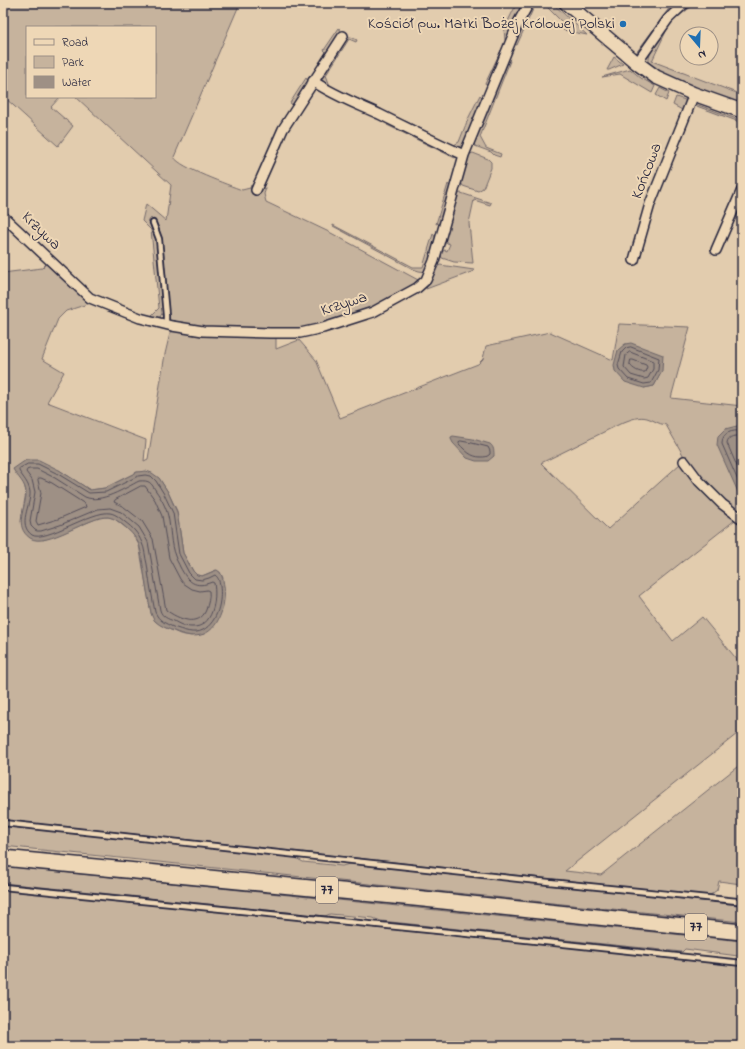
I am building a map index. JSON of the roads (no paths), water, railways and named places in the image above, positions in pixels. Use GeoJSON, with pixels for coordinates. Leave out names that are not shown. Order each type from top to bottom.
{"type":"FeatureCollection","features":[{"type":"Feature","properties":{"kind":"main road","name":"77"},"geometry":{"type":"LineString","coordinates":[[3,858],[406,897],[742,932]]}},
{"type":"Feature","properties":{"kind":"street","name":"Krzywa"},"geometry":{"type":"LineString","coordinates":[[6,218],[90,298],[140,318],[204,331],[300,333],[323,328],[374,312],[417,288],[426,280],[434,261],[464,155],[519,21],[529,3]]}},
{"type":"Feature","properties":{"kind":"street"},"geometry":{"type":"LineString","coordinates":[[566,3],[637,63],[656,77],[694,94],[742,111]]}},
{"type":"Feature","properties":{"kind":"street"},"geometry":{"type":"LineString","coordinates":[[637,63],[668,19],[685,3]]}},
{"type":"Feature","properties":{"kind":"street"},"geometry":{"type":"LineString","coordinates":[[256,190],[283,129],[343,36]]}},
{"type":"Feature","properties":{"kind":"street"},"geometry":{"type":"LineString","coordinates":[[313,81],[323,88],[464,155]]}},
{"type":"Feature","properties":{"kind":"street","name":"Końcowa"},"geometry":{"type":"LineString","coordinates":[[634,260],[650,204],[694,94]]}},
{"type":"Feature","properties":{"kind":"street"},"geometry":{"type":"LineString","coordinates":[[716,250],[742,190]]}},
{"type":"Feature","properties":{"kind":"street"},"geometry":{"type":"LineString","coordinates":[[684,461],[699,481],[722,504],[742,519]]}},
{"type":"Feature","properties":{"kind":"lane"},"geometry":{"type":"LineString","coordinates":[[153,223],[159,239],[166,324]]}},
{"type":"Feature","properties":{"kind":"lane"},"geometry":{"type":"LineString","coordinates":[[3,823],[737,901]]}},
{"type":"Feature","properties":{"kind":"lane"},"geometry":{"type":"LineString","coordinates":[[3,886],[742,963]]}},
{"type":"Feature","properties":{"kind":"water"},"geometry":{"type":"Polygon","coordinates":[[[631,343],[663,355],[662,371],[654,386],[644,388],[625,382],[615,371],[614,365],[618,350],[625,344],[631,343]]]}},
{"type":"Feature","properties":{"kind":"water"},"geometry":{"type":"Polygon","coordinates":[[[737,426],[742,427],[742,495],[738,492],[717,445],[718,436],[725,429],[737,426]]]}},
{"type":"Feature","properties":{"kind":"water"},"geometry":{"type":"Polygon","coordinates":[[[451,437],[473,439],[490,444],[494,451],[494,456],[488,461],[476,461],[467,458],[453,443],[451,437]]]}},
{"type":"Feature","properties":{"kind":"water"},"geometry":{"type":"Polygon","coordinates":[[[26,460],[39,460],[59,470],[90,490],[105,488],[137,472],[146,471],[159,478],[168,492],[177,512],[183,553],[193,571],[197,575],[202,576],[217,570],[222,576],[224,599],[221,613],[215,626],[204,634],[189,636],[162,626],[155,621],[151,613],[139,544],[130,532],[114,519],[108,517],[100,518],[46,539],[37,540],[30,538],[22,528],[21,522],[26,489],[13,469],[26,460]]]}},
{"type":"Feature","properties":{"kind":"place","name":"Kościół pw. Matki Bożej Królowej Polski"},"geometry":{"type":"Point","coordinates":[623,24]}}]}
